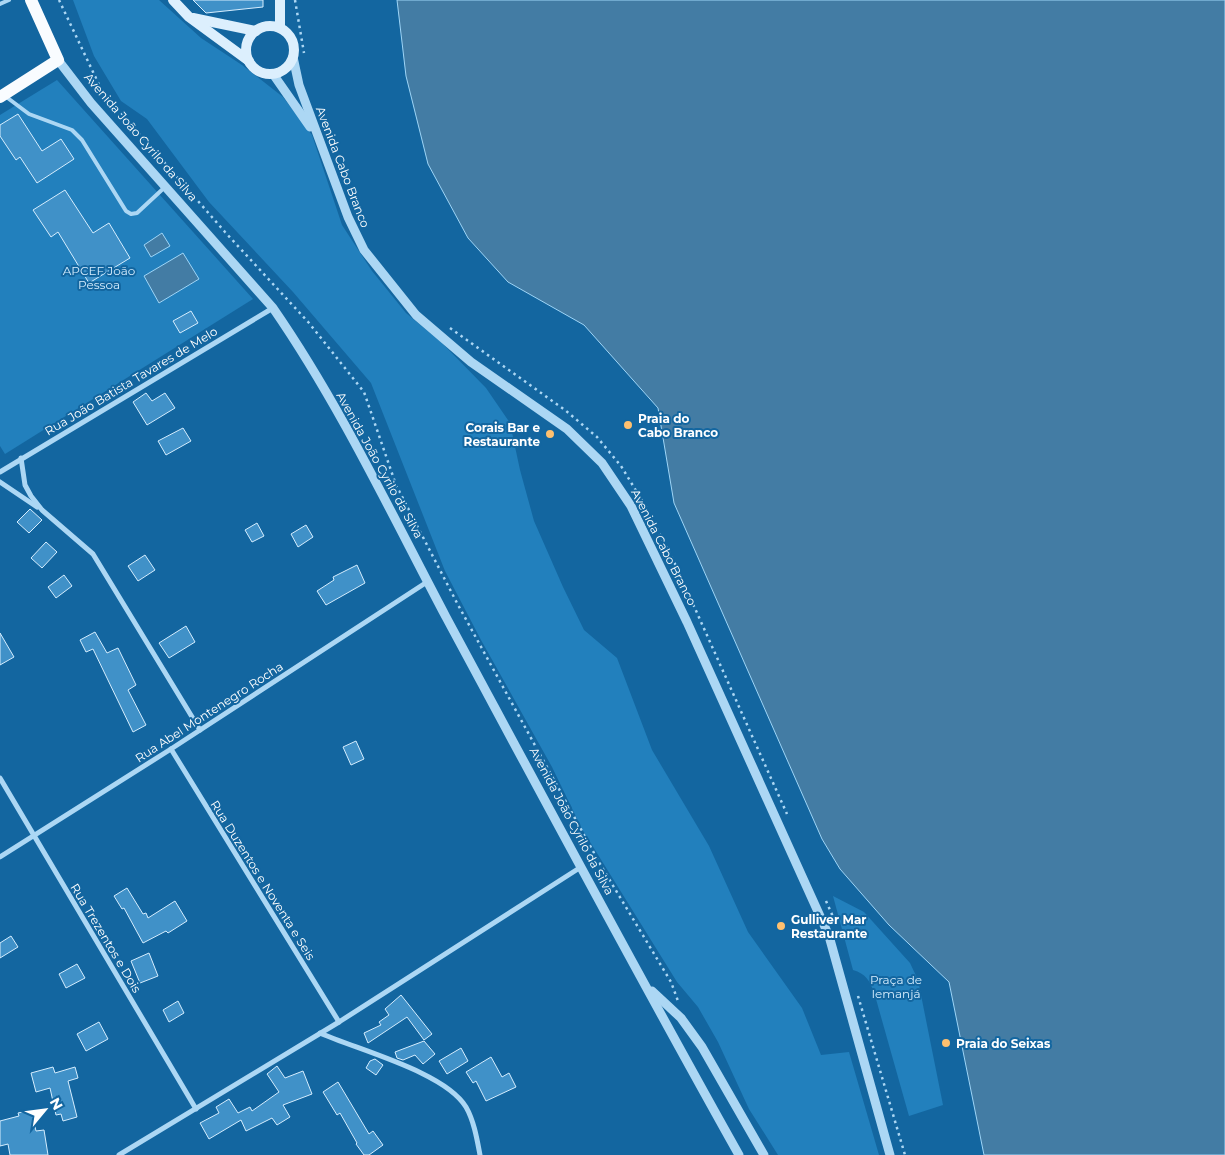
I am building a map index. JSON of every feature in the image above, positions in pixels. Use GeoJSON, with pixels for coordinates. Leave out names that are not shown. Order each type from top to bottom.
{"type":"FeatureCollection","features":[{"type":"Feature","properties":{"kind":"main road","name":"Avenida João Cyrilo da Silva"},"geometry":{"type":"LineString","coordinates":[[31,0],[58,60]]}},
{"type":"Feature","properties":{"kind":"main road"},"geometry":{"type":"LineString","coordinates":[[173,0],[189,17],[249,61],[256,70],[273,74],[284,70],[293,57],[292,40],[280,28],[268,26],[256,31],[249,39],[246,50],[249,61]]}},
{"type":"Feature","properties":{"kind":"main road"},"geometry":{"type":"LineString","coordinates":[[280,0],[280,28]]}},
{"type":"Feature","properties":{"kind":"main road"},"geometry":{"type":"LineString","coordinates":[[189,17],[256,31]]}},
{"type":"Feature","properties":{"kind":"main road"},"geometry":{"type":"LineString","coordinates":[[2,96],[58,60]]}},
{"type":"Feature","properties":{"kind":"street","name":"Avenida Cabo Branco"},"geometry":{"type":"LineString","coordinates":[[293,57],[299,85],[355,234],[376,267],[405,303],[471,362],[567,429],[602,463],[622,491],[667,578],[829,936],[890,1155]]}},
{"type":"Feature","properties":{"kind":"street","name":"Avenida João Cyrilo da Silva"},"geometry":{"type":"LineString","coordinates":[[58,60],[91,103],[273,308],[316,377],[736,1154]]}},
{"type":"Feature","properties":{"kind":"street"},"geometry":{"type":"LineString","coordinates":[[273,74],[322,146]]}},
{"type":"Feature","properties":{"kind":"street","name":"Rua João Batista Tavares de Melo"},"geometry":{"type":"LineString","coordinates":[[1,469],[273,308]]}},
{"type":"Feature","properties":{"kind":"street"},"geometry":{"type":"LineString","coordinates":[[21,458],[25,485],[42,510]]}},
{"type":"Feature","properties":{"kind":"street"},"geometry":{"type":"LineString","coordinates":[[0,482],[42,510],[93,554],[200,730]]}},
{"type":"Feature","properties":{"kind":"street","name":"Rua Abel Montenegro Rocha"},"geometry":{"type":"LineString","coordinates":[[0,857],[171,749],[428,582]]}},
{"type":"Feature","properties":{"kind":"street","name":"Rua Duzentos e Noventa e Seis"},"geometry":{"type":"LineString","coordinates":[[171,749],[338,1022]]}},
{"type":"Feature","properties":{"kind":"street","name":"Rua Trezentos e Dois"},"geometry":{"type":"LineString","coordinates":[[0,778],[196,1109]]}},
{"type":"Feature","properties":{"kind":"street"},"geometry":{"type":"LineString","coordinates":[[118,1155],[338,1022],[581,867]]}},
{"type":"Feature","properties":{"kind":"street","name":"Avenida João Cyrilo da Silva"},"geometry":{"type":"LineString","coordinates":[[645,984],[687,1026],[764,1155]]}},
{"type":"Feature","properties":{"kind":"street"},"geometry":{"type":"LineString","coordinates":[[320,1033],[428,1076],[451,1090],[466,1107],[474,1129],[480,1155]]}},
{"type":"Feature","properties":{"kind":"lane"},"geometry":{"type":"LineString","coordinates":[[0,4],[9,0]]}},
{"type":"Feature","properties":{"kind":"lane"},"geometry":{"type":"LineString","coordinates":[[2,96],[29,114],[72,130],[82,140],[126,211],[131,214],[137,213],[166,187]]}},
{"type":"Feature","properties":{"kind":"path"},"geometry":{"type":"LineString","coordinates":[[295,0],[305,56]]}},
{"type":"Feature","properties":{"kind":"path"},"geometry":{"type":"LineString","coordinates":[[447,326],[565,410],[597,437],[621,466],[646,508],[676,566],[788,817]]}},
{"type":"Feature","properties":{"kind":"path"},"geometry":{"type":"LineString","coordinates":[[822,893],[836,925]]}},
{"type":"Feature","properties":{"kind":"path"},"geometry":{"type":"LineString","coordinates":[[858,993],[905,1155]]}},
{"type":"Feature","properties":{"kind":"green space"},"geometry":{"type":"Polygon","coordinates":[[[73,0],[159,0],[201,38],[242,65],[283,97],[312,135],[342,225],[372,271],[406,313],[441,342],[486,388],[510,423],[534,521],[584,630],[617,658],[652,750],[709,846],[748,932],[802,1008],[821,1055],[849,1052],[879,1155],[778,1155],[749,1109],[718,1042],[698,1007],[677,982],[582,829],[552,767],[481,640],[445,571],[371,383],[293,292],[209,202],[147,119],[121,101],[94,56],[73,0]]]}},
{"type":"Feature","properties":{"kind":"green space","name":"APCEF João Pessoa"},"geometry":{"type":"Polygon","coordinates":[[[57,80],[253,299],[5,454],[0,446],[0,115],[57,80]]]}},
{"type":"Feature","properties":{"kind":"green space","name":"Praça de Iemanjá"},"geometry":{"type":"Polygon","coordinates":[[[833,896],[864,912],[910,963],[918,980],[943,1105],[909,1116],[874,992],[866,978],[861,973],[853,970],[833,896]]]}},
{"type":"Feature","properties":{"kind":"shaded area"},"geometry":{"type":"Polygon","coordinates":[[[397,0],[1225,0],[1225,1155],[984,1155],[949,982],[889,925],[840,869],[822,839],[674,503],[658,408],[584,325],[508,282],[468,238],[428,164],[406,76],[397,0]]]}},
{"type":"Feature","properties":{"kind":"shaded area"},"geometry":{"type":"Polygon","coordinates":[[[162,233],[170,246],[151,257],[144,245],[162,233]]]}},
{"type":"Feature","properties":{"kind":"shaded area"},"geometry":{"type":"Polygon","coordinates":[[[183,253],[199,279],[159,303],[144,276],[183,253]]]}},
{"type":"Feature","properties":{"kind":"building"},"geometry":{"type":"Polygon","coordinates":[[[193,0],[263,0],[263,7],[206,13],[193,0]]]}},
{"type":"Feature","properties":{"kind":"building"},"geometry":{"type":"Polygon","coordinates":[[[18,114],[42,151],[61,139],[74,159],[37,183],[20,157],[16,160],[0,136],[0,125],[18,114]]]}},
{"type":"Feature","properties":{"kind":"building"},"geometry":{"type":"Polygon","coordinates":[[[65,190],[93,233],[109,223],[130,258],[89,283],[58,232],[51,237],[33,210],[65,190]]]}},
{"type":"Feature","properties":{"kind":"building"},"geometry":{"type":"Polygon","coordinates":[[[191,311],[198,323],[180,333],[173,321],[191,311]]]}},
{"type":"Feature","properties":{"kind":"building"},"geometry":{"type":"Polygon","coordinates":[[[146,393],[152,401],[165,393],[175,408],[147,425],[133,402],[146,393]]]}},
{"type":"Feature","properties":{"kind":"building"},"geometry":{"type":"Polygon","coordinates":[[[183,428],[191,441],[166,455],[158,441],[183,428]]]}},
{"type":"Feature","properties":{"kind":"building"},"geometry":{"type":"Polygon","coordinates":[[[30,509],[42,520],[29,533],[17,522],[30,509]]]}},
{"type":"Feature","properties":{"kind":"building"},"geometry":{"type":"Polygon","coordinates":[[[257,523],[264,536],[252,542],[245,530],[257,523]]]}},
{"type":"Feature","properties":{"kind":"building"},"geometry":{"type":"Polygon","coordinates":[[[306,525],[313,537],[298,547],[291,534],[306,525]]]}},
{"type":"Feature","properties":{"kind":"building"},"geometry":{"type":"Polygon","coordinates":[[[46,542],[57,552],[42,568],[31,558],[46,542]]]}},
{"type":"Feature","properties":{"kind":"building"},"geometry":{"type":"Polygon","coordinates":[[[145,555],[155,570],[138,581],[128,566],[145,555]]]}},
{"type":"Feature","properties":{"kind":"building"},"geometry":{"type":"Polygon","coordinates":[[[357,565],[365,583],[326,605],[317,591],[334,580],[333,577],[357,565]]]}},
{"type":"Feature","properties":{"kind":"building"},"geometry":{"type":"Polygon","coordinates":[[[64,575],[72,586],[56,598],[48,587],[64,575]]]}},
{"type":"Feature","properties":{"kind":"building"},"geometry":{"type":"Polygon","coordinates":[[[186,626],[195,642],[169,658],[159,643],[186,626]]]}},
{"type":"Feature","properties":{"kind":"building"},"geometry":{"type":"Polygon","coordinates":[[[95,632],[107,653],[118,648],[136,685],[128,690],[146,725],[133,732],[93,649],[86,652],[80,640],[95,632]]]}},
{"type":"Feature","properties":{"kind":"building"},"geometry":{"type":"Polygon","coordinates":[[[0,633],[14,657],[0,665],[0,633]]]}},
{"type":"Feature","properties":{"kind":"building"},"geometry":{"type":"Polygon","coordinates":[[[356,741],[364,759],[351,765],[343,747],[356,741]]]}},
{"type":"Feature","properties":{"kind":"building"},"geometry":{"type":"Polygon","coordinates":[[[127,888],[143,914],[146,913],[148,918],[175,901],[187,921],[168,933],[166,931],[143,943],[124,908],[122,909],[114,896],[127,888]]]}},
{"type":"Feature","properties":{"kind":"building"},"geometry":{"type":"Polygon","coordinates":[[[11,936],[18,947],[0,958],[0,943],[11,936]]]}},
{"type":"Feature","properties":{"kind":"building"},"geometry":{"type":"Polygon","coordinates":[[[149,953],[158,976],[140,983],[131,961],[149,953]]]}},
{"type":"Feature","properties":{"kind":"building"},"geometry":{"type":"Polygon","coordinates":[[[77,964],[85,978],[66,988],[59,974],[77,964]]]}},
{"type":"Feature","properties":{"kind":"building"},"geometry":{"type":"Polygon","coordinates":[[[401,995],[432,1034],[424,1040],[407,1017],[368,1043],[364,1033],[381,1025],[379,1022],[389,1015],[385,1009],[401,995]]]}},
{"type":"Feature","properties":{"kind":"building"},"geometry":{"type":"Polygon","coordinates":[[[178,1001],[184,1013],[169,1022],[163,1010],[178,1001]]]}},
{"type":"Feature","properties":{"kind":"building"},"geometry":{"type":"Polygon","coordinates":[[[99,1022],[108,1039],[86,1051],[77,1034],[99,1022]]]}},
{"type":"Feature","properties":{"kind":"building"},"geometry":{"type":"Polygon","coordinates":[[[424,1041],[435,1054],[423,1064],[415,1055],[403,1060],[397,1058],[395,1052],[424,1041]]]}},
{"type":"Feature","properties":{"kind":"building"},"geometry":{"type":"Polygon","coordinates":[[[461,1048],[468,1061],[447,1074],[439,1061],[461,1048]]]}},
{"type":"Feature","properties":{"kind":"building"},"geometry":{"type":"Polygon","coordinates":[[[491,1057],[502,1077],[509,1073],[516,1087],[486,1101],[476,1081],[473,1083],[466,1072],[491,1057]]]}},
{"type":"Feature","properties":{"kind":"building"},"geometry":{"type":"Polygon","coordinates":[[[375,1059],[383,1065],[376,1075],[366,1068],[370,1061],[375,1059]]]}},
{"type":"Feature","properties":{"kind":"building"},"geometry":{"type":"Polygon","coordinates":[[[277,1066],[285,1078],[303,1071],[312,1094],[283,1105],[290,1117],[277,1125],[272,1118],[246,1131],[241,1120],[209,1139],[200,1123],[219,1113],[216,1107],[229,1099],[238,1113],[250,1107],[252,1111],[279,1092],[267,1074],[277,1066]]]}},
{"type":"Feature","properties":{"kind":"building"},"geometry":{"type":"Polygon","coordinates":[[[53,1067],[55,1073],[75,1067],[78,1078],[68,1081],[77,1117],[63,1121],[61,1114],[56,1115],[50,1088],[36,1092],[31,1073],[53,1067]]]}},
{"type":"Feature","properties":{"kind":"building"},"geometry":{"type":"Polygon","coordinates":[[[338,1082],[369,1134],[373,1131],[383,1145],[369,1155],[364,1155],[340,1113],[337,1115],[323,1092],[338,1082]]]}},
{"type":"Feature","properties":{"kind":"building"},"geometry":{"type":"Polygon","coordinates":[[[31,1110],[36,1131],[44,1130],[48,1155],[10,1155],[8,1144],[0,1146],[0,1121],[19,1116],[18,1113],[31,1110]]]}},
{"type":"Feature","properties":{"kind":"place","name":"Praia do Cabo Branco"},"geometry":{"type":"Point","coordinates":[628,425]}},
{"type":"Feature","properties":{"kind":"place","name":"Corais Bar e Restaurante"},"geometry":{"type":"Point","coordinates":[550,434]}},
{"type":"Feature","properties":{"kind":"place","name":"Gulliver Mar Restaurante"},"geometry":{"type":"Point","coordinates":[781,926]}},
{"type":"Feature","properties":{"kind":"place","name":"Praia do Seixas"},"geometry":{"type":"Point","coordinates":[946,1043]}}]}
